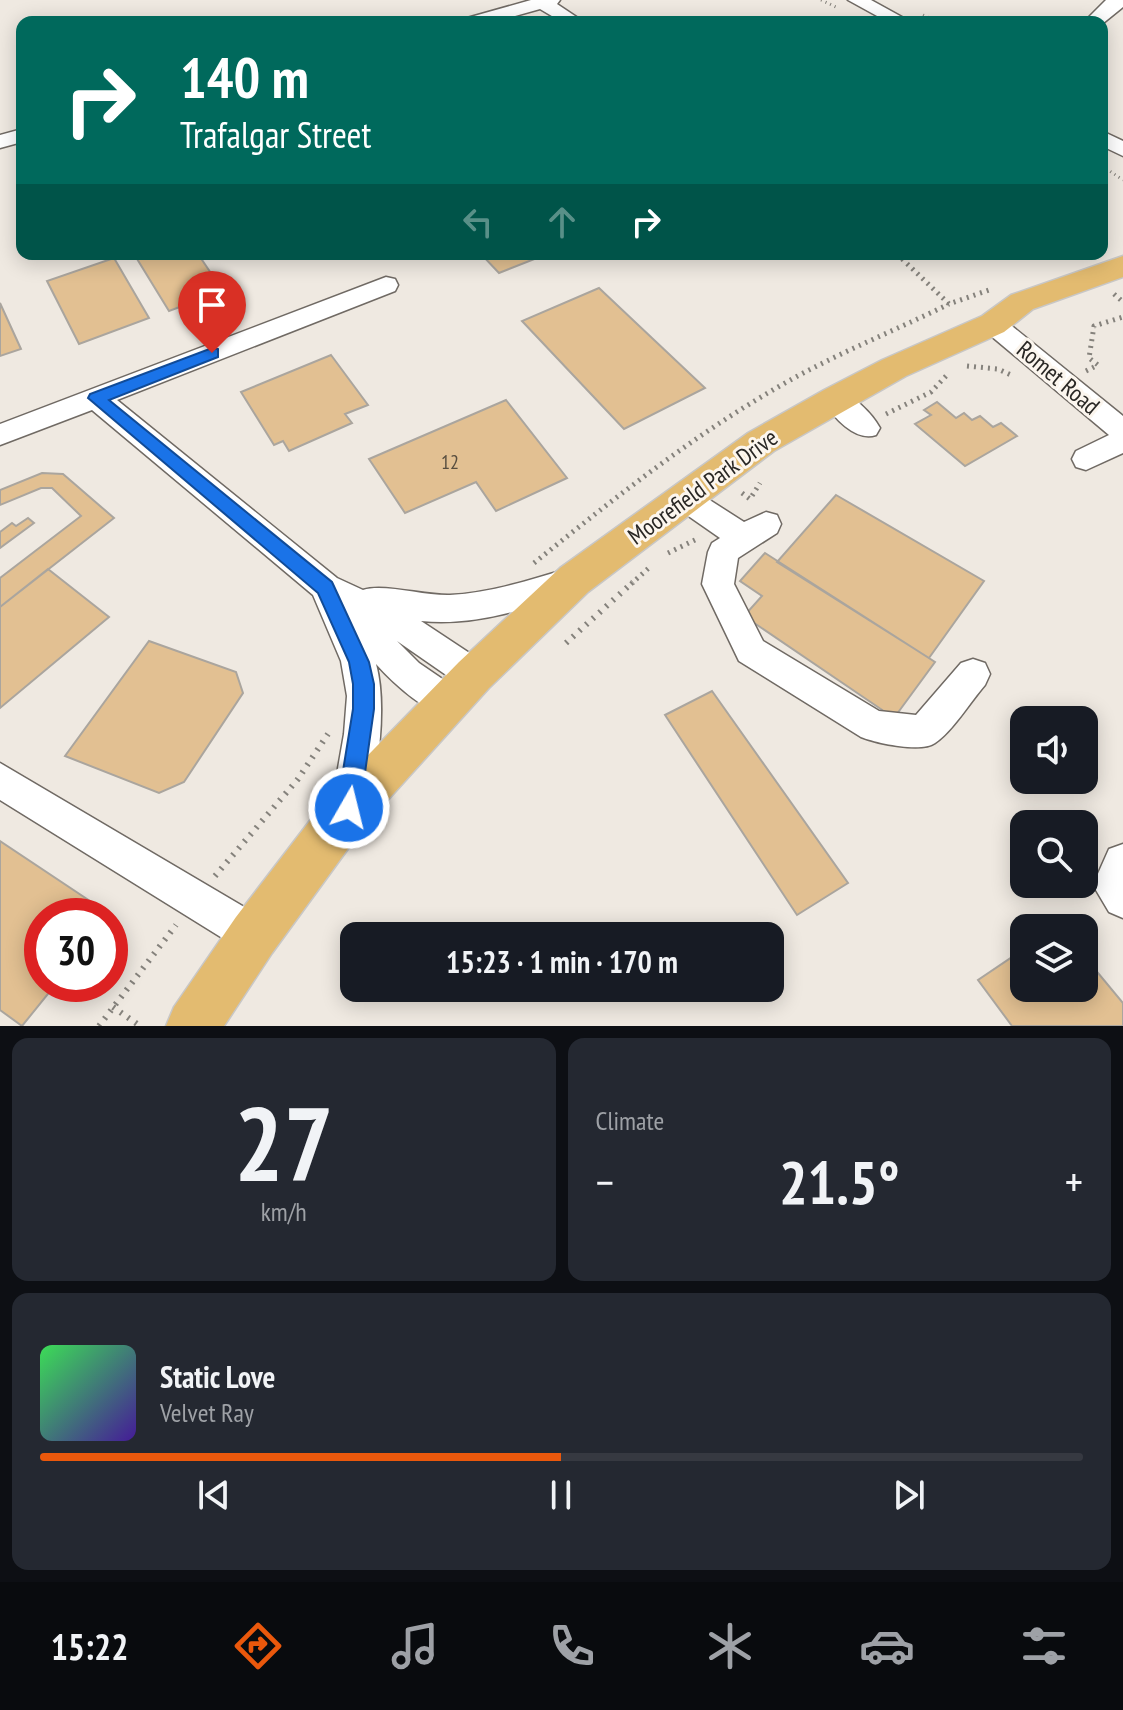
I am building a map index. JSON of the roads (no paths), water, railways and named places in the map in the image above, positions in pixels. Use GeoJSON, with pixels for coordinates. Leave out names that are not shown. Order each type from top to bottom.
{"type":"FeatureCollection","features":[{"type":"Feature","properties":{"kind":"main road","name":"Moorefield Park Drive"},"geometry":{"type":"LineString","coordinates":[[193,1026],[254,935],[349,808],[461,689],[574,580],[761,442],[855,417],[894,368],[998,305],[1022,302],[1123,266]]}},
{"type":"Feature","properties":{"kind":"main road","name":"Moorefield Park Drive"},"geometry":{"type":"LineString","coordinates":[[998,305],[1041,316],[1123,287]]}},
{"type":"Feature","properties":{"kind":"street"},"geometry":{"type":"LineString","coordinates":[[857,0],[890,16]]}},
{"type":"Feature","properties":{"kind":"street"},"geometry":{"type":"LineString","coordinates":[[1100,16],[1117,0],[1123,2]]}},
{"type":"Feature","properties":{"kind":"street"},"geometry":{"type":"LineString","coordinates":[[496,16],[547,2],[567,16]]}},
{"type":"Feature","properties":{"kind":"street"},"geometry":{"type":"LineString","coordinates":[[0,435],[386,285]]}},
{"type":"Feature","properties":{"kind":"street","name":"Romet Road"},"geometry":{"type":"LineString","coordinates":[[998,305],[1063,381],[1123,431]]}},
{"type":"Feature","properties":{"kind":"street"},"geometry":{"type":"LineString","coordinates":[[96,398],[326,587],[368,638],[407,674],[461,689]]}},
{"type":"Feature","properties":{"kind":"street"},"geometry":{"type":"LineString","coordinates":[[1086,459],[1123,440]]}},
{"type":"Feature","properties":{"kind":"street"},"geometry":{"type":"LineString","coordinates":[[684,498],[745,521],[723,552],[718,584],[751,651],[873,726],[923,732],[973,674]]}},
{"type":"Feature","properties":{"kind":"street"},"geometry":{"type":"LineString","coordinates":[[326,587],[401,607],[453,609],[495,605],[574,580]]}},
{"type":"Feature","properties":{"kind":"street"},"geometry":{"type":"LineString","coordinates":[[326,587],[359,662],[363,684],[363,709],[349,808]]}},
{"type":"Feature","properties":{"kind":"street"},"geometry":{"type":"LineString","coordinates":[[0,780],[254,935]]}},
{"type":"Feature","properties":{"kind":"street"},"geometry":{"type":"LineString","coordinates":[[1123,863],[1112,885],[1123,898]]}}]}
